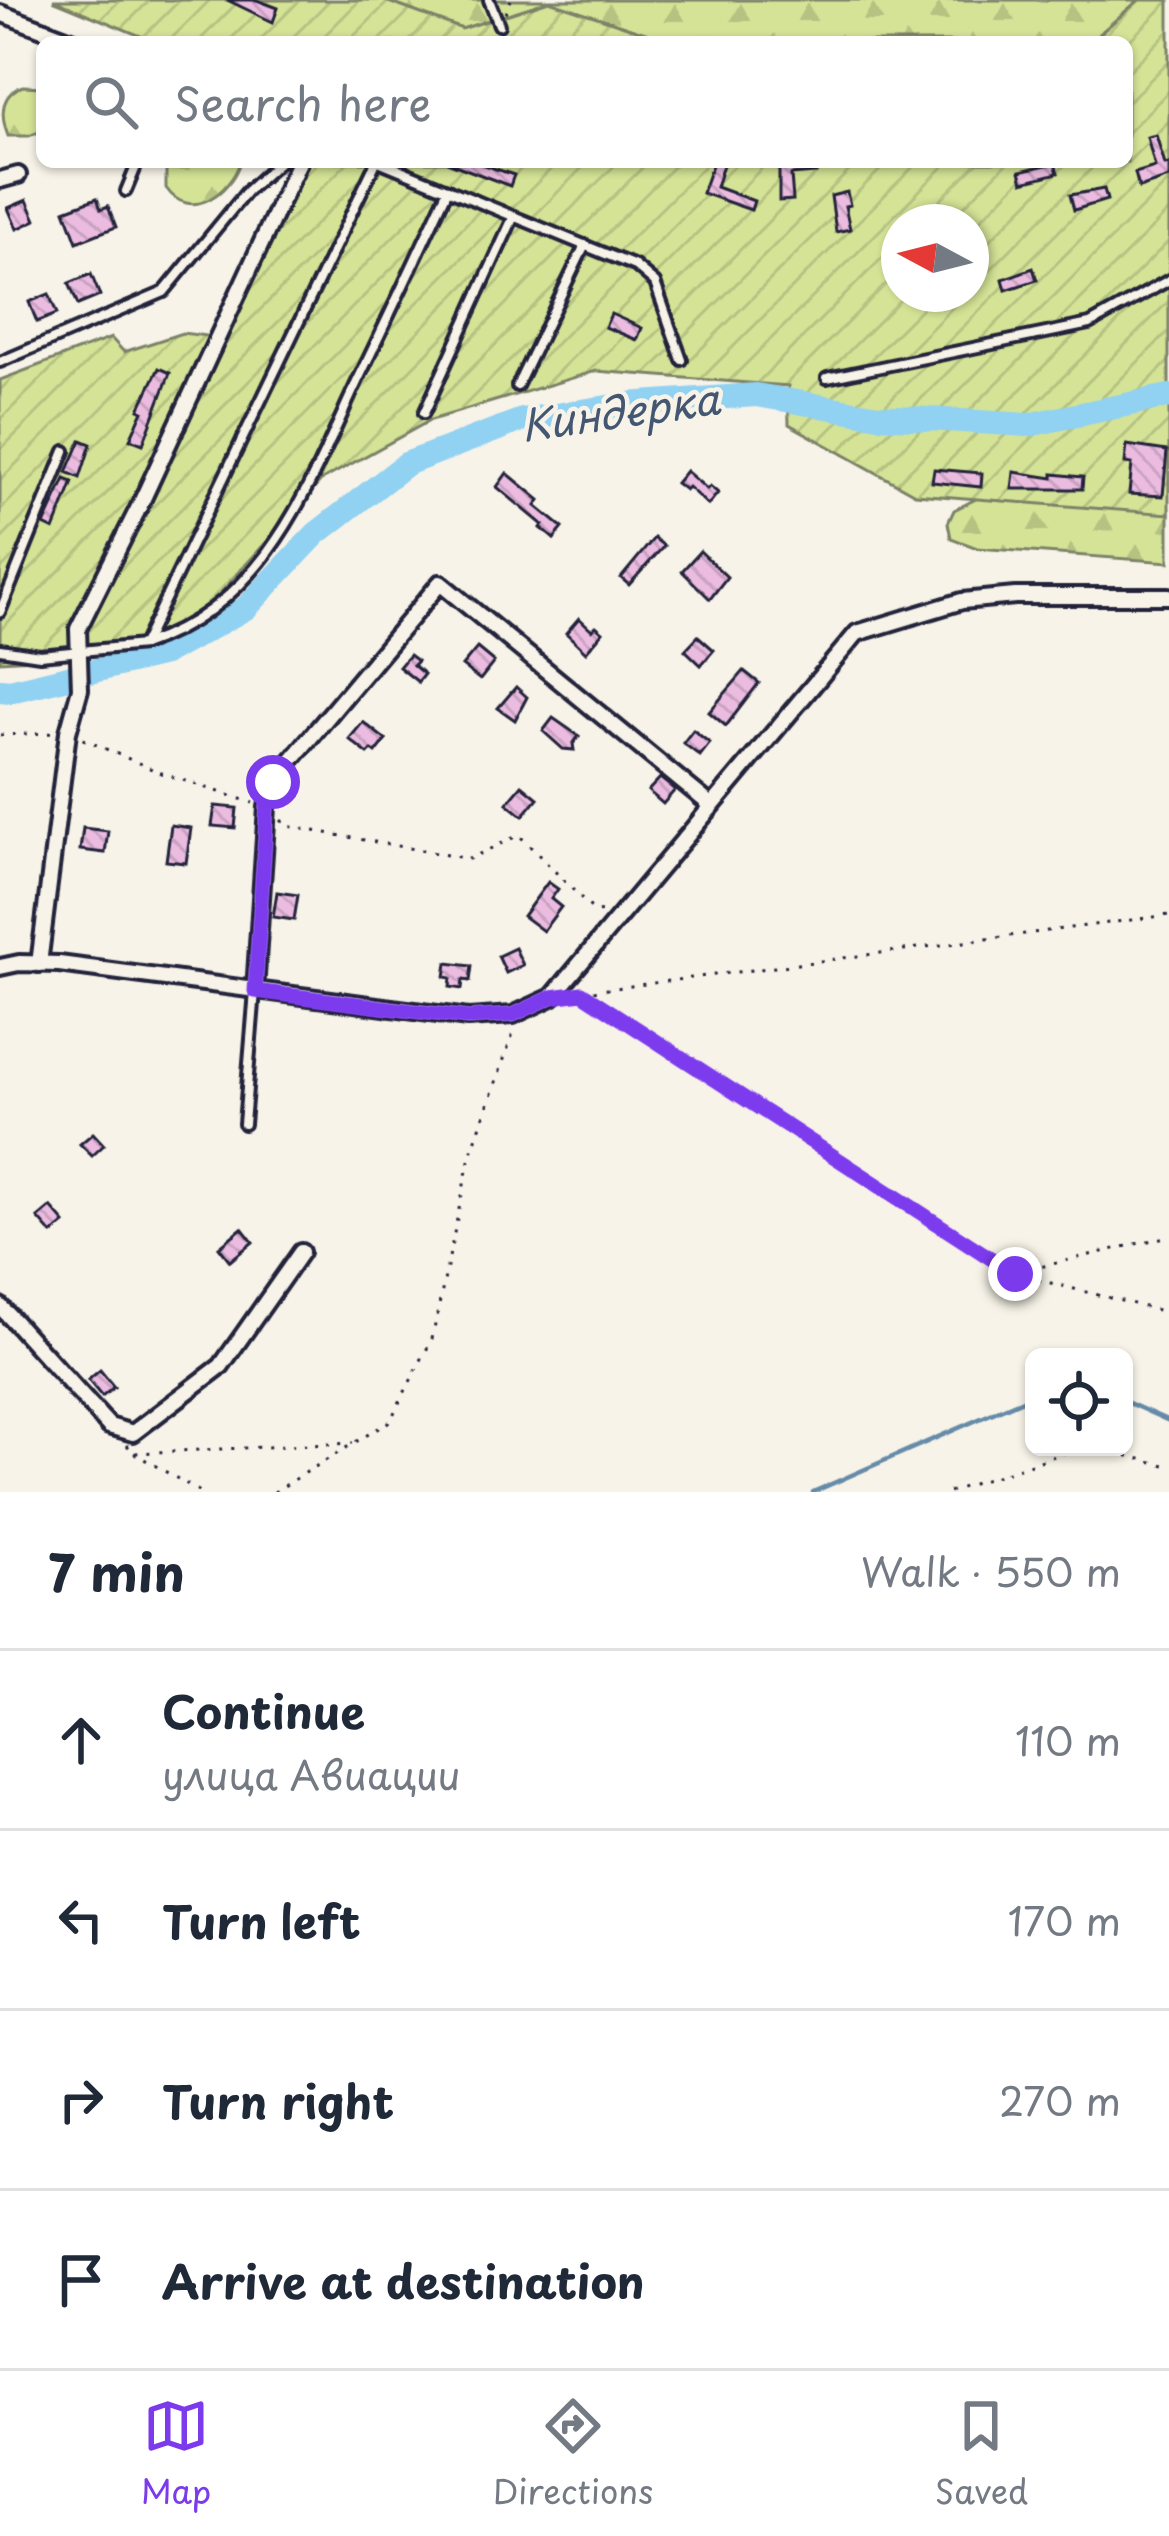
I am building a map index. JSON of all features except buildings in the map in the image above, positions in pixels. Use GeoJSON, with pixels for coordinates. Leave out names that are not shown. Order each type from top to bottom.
{"type":"FeatureCollection","features":[{"type":"Feature","properties":{"kind":"street"},"geometry":{"type":"LineString","coordinates":[[0,13],[61,36]]}},
{"type":"Feature","properties":{"kind":"street"},"geometry":{"type":"LineString","coordinates":[[39,964],[68,732],[80,689],[78,629],[296,168]]}},
{"type":"Feature","properties":{"kind":"street"},"geometry":{"type":"LineString","coordinates":[[0,180],[18,176]]}},
{"type":"Feature","properties":{"kind":"street"},"geometry":{"type":"LineString","coordinates":[[255,991],[267,807],[273,782],[440,583],[712,806]]}},
{"type":"Feature","properties":{"kind":"street"},"geometry":{"type":"LineString","coordinates":[[0,968],[39,964],[468,1018],[522,1011],[552,997],[857,632],[962,601],[1015,596],[1169,596]]}},
{"type":"Feature","properties":{"kind":"street"},"geometry":{"type":"LineString","coordinates":[[0,1306],[109,1426],[133,1433],[221,1366],[302,1252]]}},
{"type":"Feature","properties":{"kind":"lane"},"geometry":{"type":"LineString","coordinates":[[489,0],[499,25]]}},
{"type":"Feature","properties":{"kind":"lane"},"geometry":{"type":"LineString","coordinates":[[126,191],[136,168]]}},
{"type":"Feature","properties":{"kind":"lane"},"geometry":{"type":"LineString","coordinates":[[0,362],[164,292],[247,191],[272,168]]}},
{"type":"Feature","properties":{"kind":"lane"},"geometry":{"type":"LineString","coordinates":[[143,645],[376,168]]}},
{"type":"Feature","properties":{"kind":"lane"},"geometry":{"type":"LineString","coordinates":[[394,168],[635,266],[655,283],[682,360]]}},
{"type":"Feature","properties":{"kind":"lane"},"geometry":{"type":"LineString","coordinates":[[0,649],[78,658],[182,632],[220,606],[288,529],[448,189]]}},
{"type":"Feature","properties":{"kind":"lane"},"geometry":{"type":"LineString","coordinates":[[424,412],[514,216]]}},
{"type":"Feature","properties":{"kind":"lane"},"geometry":{"type":"LineString","coordinates":[[517,386],[585,245]]}},
{"type":"Feature","properties":{"kind":"lane"},"geometry":{"type":"LineString","coordinates":[[827,378],[1090,324],[1169,280]]}},
{"type":"Feature","properties":{"kind":"lane"},"geometry":{"type":"LineString","coordinates":[[0,612],[65,451]]}},
{"type":"Feature","properties":{"kind":"lane"},"geometry":{"type":"LineString","coordinates":[[244,1124],[255,991]]}},
{"type":"Feature","properties":{"kind":"path"},"geometry":{"type":"LineString","coordinates":[[0,735],[68,732],[161,772],[267,807],[287,826],[469,859],[519,835],[595,912],[626,908]]}},
{"type":"Feature","properties":{"kind":"path"},"geometry":{"type":"LineString","coordinates":[[552,997],[1169,915]]}},
{"type":"Feature","properties":{"kind":"path"},"geometry":{"type":"LineString","coordinates":[[582,993],[1015,1274],[1169,1313]]}},
{"type":"Feature","properties":{"kind":"path"},"geometry":{"type":"LineString","coordinates":[[274,1492],[391,1421],[432,1339],[470,1156],[522,1011]]}},
{"type":"Feature","properties":{"kind":"path"},"geometry":{"type":"LineString","coordinates":[[1015,1274],[1169,1236]]}},
{"type":"Feature","properties":{"kind":"path"},"geometry":{"type":"LineString","coordinates":[[109,1426],[134,1453],[200,1492]]}},
{"type":"Feature","properties":{"kind":"path"},"geometry":{"type":"LineString","coordinates":[[134,1453],[355,1442]]}},
{"type":"Feature","properties":{"kind":"path"},"geometry":{"type":"LineString","coordinates":[[949,1492],[1055,1456]]}},
{"type":"Feature","properties":{"kind":"path"},"geometry":{"type":"LineString","coordinates":[[1128,1456],[1169,1466]]}},
{"type":"Feature","properties":{"kind":"green space"},"geometry":{"type":"Polygon","coordinates":[[[53,0],[383,0],[462,29],[549,1],[654,36],[140,36],[53,0]]]}},
{"type":"Feature","properties":{"kind":"green space"},"geometry":{"type":"Polygon","coordinates":[[[383,0],[1139,0],[1097,36],[654,36],[549,1],[462,29],[383,0]]]}},
{"type":"Feature","properties":{"kind":"green space"},"geometry":{"type":"Polygon","coordinates":[[[1139,0],[1169,0],[1169,514],[915,494],[789,424],[788,386],[596,371],[431,420],[322,480],[208,607],[144,653],[0,661],[0,380],[111,338],[124,352],[182,333],[214,337],[305,168],[1133,168],[1133,36],[1097,36],[1139,0]]]}},
{"type":"Feature","properties":{"kind":"green space"},"geometry":{"type":"Polygon","coordinates":[[[36,87],[36,133],[8,136],[4,106],[15,90],[36,87]]]}},
{"type":"Feature","properties":{"kind":"green space"},"geometry":{"type":"Polygon","coordinates":[[[166,168],[237,168],[228,184],[208,200],[186,203],[166,188],[166,168]]]}},
{"type":"Feature","properties":{"kind":"green space"},"geometry":{"type":"Polygon","coordinates":[[[980,497],[1169,511],[1169,562],[977,548],[951,538],[948,523],[954,510],[980,497]]]}},
{"type":"Feature","properties":{"kind":"waterway","name":"Киндерка"},"geometry":{"type":"LineString","coordinates":[[0,690],[164,654],[246,608],[316,534],[406,464],[522,420],[627,404],[756,395],[879,416],[1028,425],[1169,396]]}},
{"type":"Feature","properties":{"kind":"waterway"},"geometry":{"type":"LineString","coordinates":[[813,1492],[1025,1399]]}},
{"type":"Feature","properties":{"kind":"waterway"},"geometry":{"type":"LineString","coordinates":[[1133,1405],[1169,1421]]}},
{"type":"Feature","properties":{"kind":"route"},"geometry":{"type":"LineString","coordinates":[[273,782],[267,807],[255,991],[468,1018],[513,1015],[552,997],[582,993],[1015,1274]]}}]}
